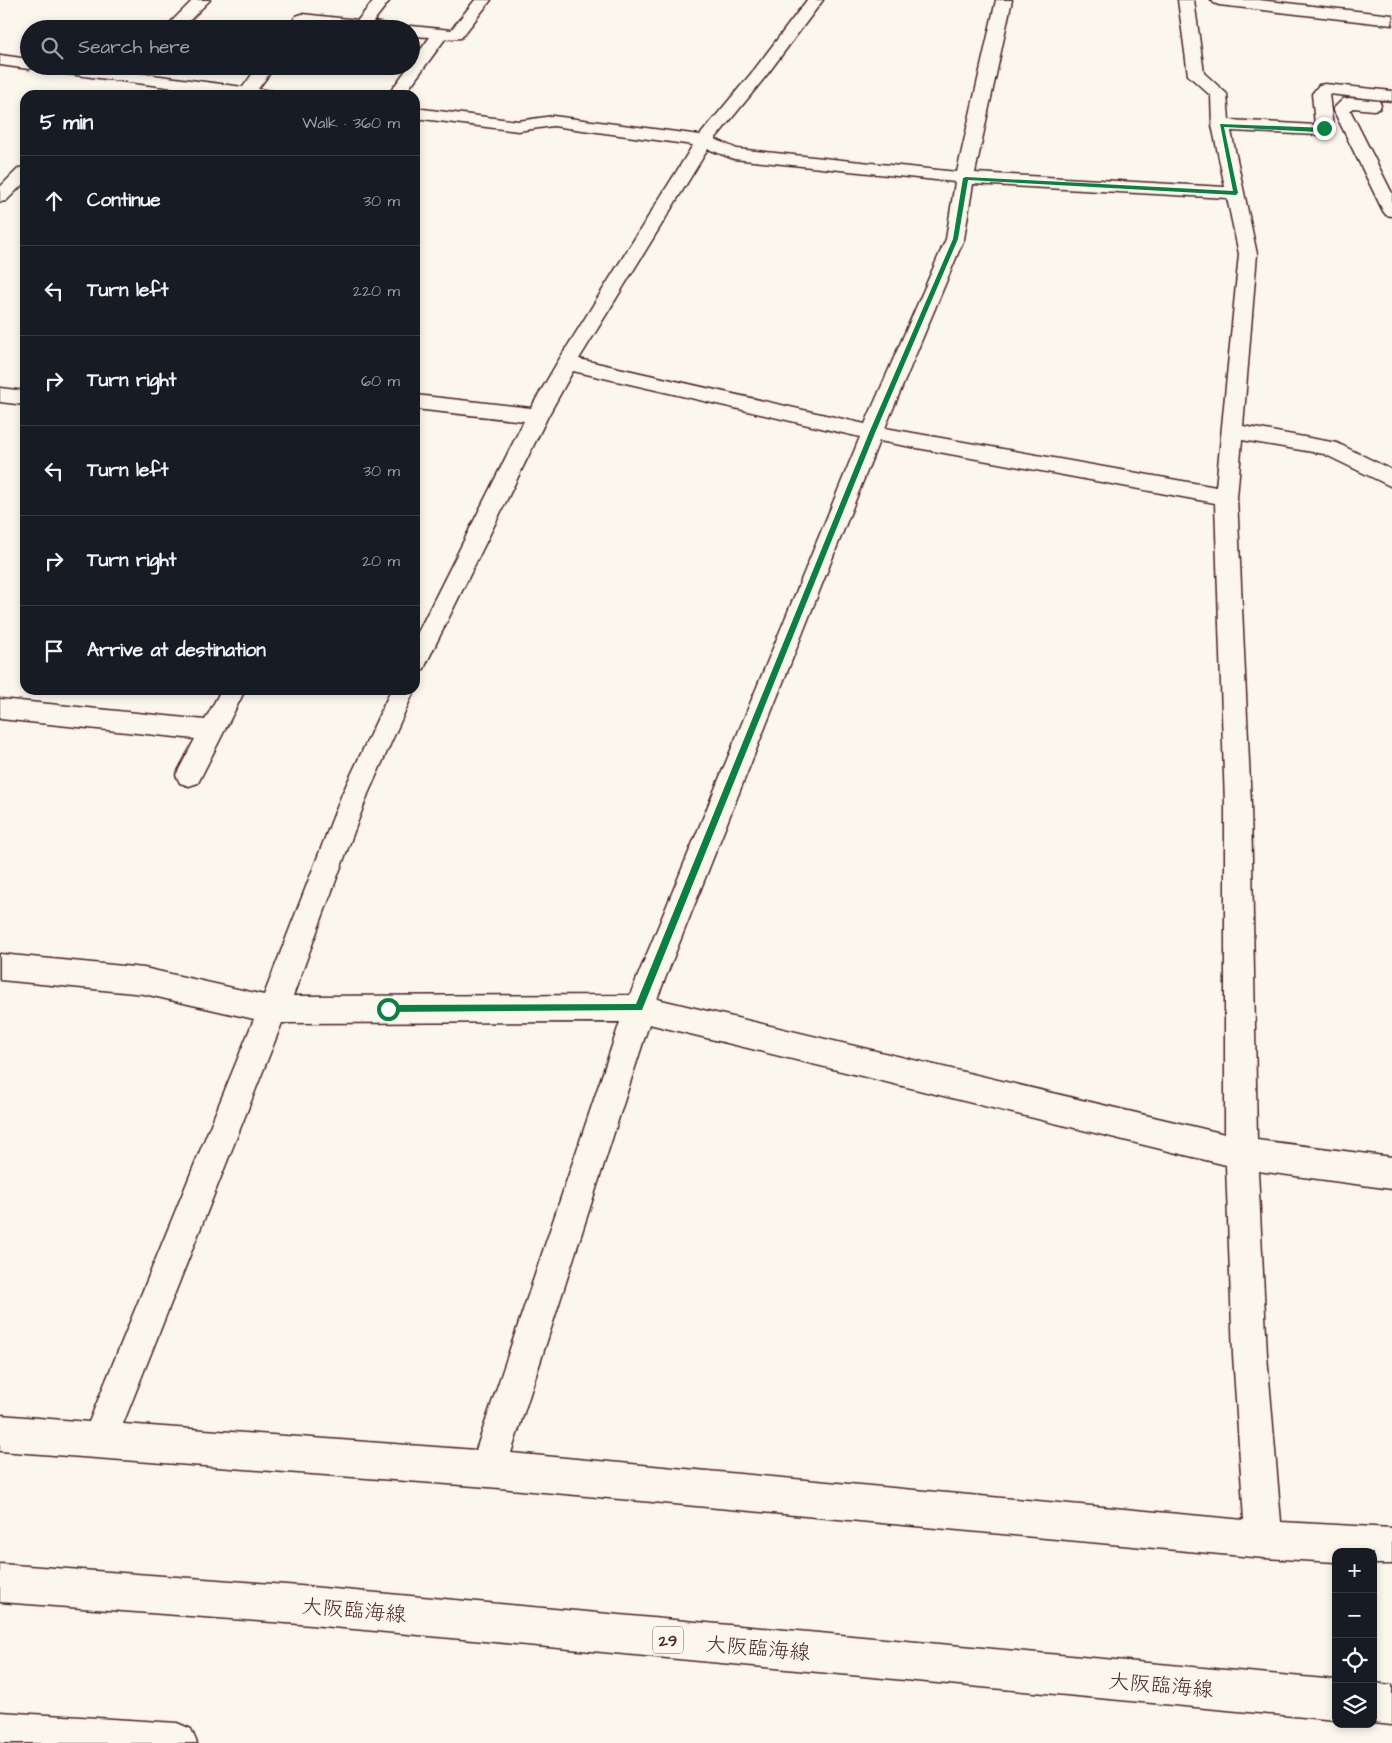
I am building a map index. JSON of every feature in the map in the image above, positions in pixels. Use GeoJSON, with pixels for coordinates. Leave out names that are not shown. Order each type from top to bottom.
{"type":"FeatureCollection","features":[{"type":"Feature","properties":{"kind":"street"},"geometry":{"type":"LineString","coordinates":[[181,20],[202,0]]}},
{"type":"Feature","properties":{"kind":"street"},"geometry":{"type":"LineString","coordinates":[[367,20],[382,0]]}},
{"type":"Feature","properties":{"kind":"street"},"geometry":{"type":"LineString","coordinates":[[420,32],[455,35],[483,0]]}},
{"type":"Feature","properties":{"kind":"street"},"geometry":{"type":"LineString","coordinates":[[420,652],[537,416],[567,362],[704,141],[760,74],[815,0]]}},
{"type":"Feature","properties":{"kind":"street"},"geometry":{"type":"LineString","coordinates":[[488,1470],[639,1008],[872,433],[956,239],[966,178],[1004,0]]}},
{"type":"Feature","properties":{"kind":"street"},"geometry":{"type":"LineString","coordinates":[[1186,0],[1196,75],[1219,94],[1221,126],[1248,254],[1226,497],[1238,805],[1241,1153],[1250,1355],[1264,1540]]}},
{"type":"Feature","properties":{"kind":"street"},"geometry":{"type":"LineString","coordinates":[[1219,0],[1392,20]]}},
{"type":"Feature","properties":{"kind":"street"},"geometry":{"type":"LineString","coordinates":[[302,18],[317,20]]}},
{"type":"Feature","properties":{"kind":"street"},"geometry":{"type":"LineString","coordinates":[[420,63],[442,34]]}},
{"type":"Feature","properties":{"kind":"street"},"geometry":{"type":"LineString","coordinates":[[0,60],[20,63]]}},
{"type":"Feature","properties":{"kind":"street"},"geometry":{"type":"LineString","coordinates":[[110,89],[124,75]]}},
{"type":"Feature","properties":{"kind":"street"},"geometry":{"type":"LineString","coordinates":[[144,75],[231,90]]}},
{"type":"Feature","properties":{"kind":"street"},"geometry":{"type":"LineString","coordinates":[[250,90],[261,75]]}},
{"type":"Feature","properties":{"kind":"street"},"geometry":{"type":"LineString","coordinates":[[400,90],[411,75]]}},
{"type":"Feature","properties":{"kind":"street"},"geometry":{"type":"LineString","coordinates":[[1221,126],[1317,130],[1324,128],[1320,94],[1325,89],[1392,96]]}},
{"type":"Feature","properties":{"kind":"street"},"geometry":{"type":"LineString","coordinates":[[1392,107],[1349,103],[1341,109],[1392,210]]}},
{"type":"Feature","properties":{"kind":"street"},"geometry":{"type":"LineString","coordinates":[[420,114],[518,126],[553,120],[704,141],[734,154],[966,178],[1236,193]]}},
{"type":"Feature","properties":{"kind":"street"},"geometry":{"type":"LineString","coordinates":[[1241,134],[1357,142]]}},
{"type":"Feature","properties":{"kind":"street"},"geometry":{"type":"LineString","coordinates":[[0,196],[20,179]]}},
{"type":"Feature","properties":{"kind":"street"},"geometry":{"type":"LineString","coordinates":[[567,362],[872,433],[1226,497]]}},
{"type":"Feature","properties":{"kind":"street"},"geometry":{"type":"LineString","coordinates":[[0,395],[20,397]]}},
{"type":"Feature","properties":{"kind":"street"},"geometry":{"type":"LineString","coordinates":[[420,402],[537,416]]}},
{"type":"Feature","properties":{"kind":"street"},"geometry":{"type":"LineString","coordinates":[[1233,431],[1329,448],[1392,479]]}},
{"type":"Feature","properties":{"kind":"street"},"geometry":{"type":"LineString","coordinates":[[189,775],[230,695]]}},
{"type":"Feature","properties":{"kind":"street"},"geometry":{"type":"LineString","coordinates":[[99,1441],[272,1010],[355,794],[400,695]]}},
{"type":"Feature","properties":{"kind":"street"},"geometry":{"type":"LineString","coordinates":[[0,709],[212,731]]}},
{"type":"Feature","properties":{"kind":"street"},"geometry":{"type":"LineString","coordinates":[[0,967],[144,981],[272,1010],[639,1008],[1241,1153],[1392,1173]]}},
{"type":"Feature","properties":{"kind":"street"},"geometry":{"type":"LineString","coordinates":[[0,1433],[488,1470],[1264,1540],[1392,1546]]}},
{"type":"Feature","properties":{"kind":"street","name":"大阪臨海線"},"geometry":{"type":"LineString","coordinates":[[0,1583],[300,1605],[1332,1700]]}},
{"type":"Feature","properties":{"kind":"street"},"geometry":{"type":"LineString","coordinates":[[1377,1703],[1392,1705]]}},
{"type":"Feature","properties":{"kind":"street"},"geometry":{"type":"LineString","coordinates":[[0,1732],[177,1743]]}},
{"type":"Feature","properties":{"kind":"route"},"geometry":{"type":"LineString","coordinates":[[388,1009],[639,1008],[872,433],[956,239],[966,178],[1236,193],[1221,126],[1317,130],[1324,128]]}}]}
